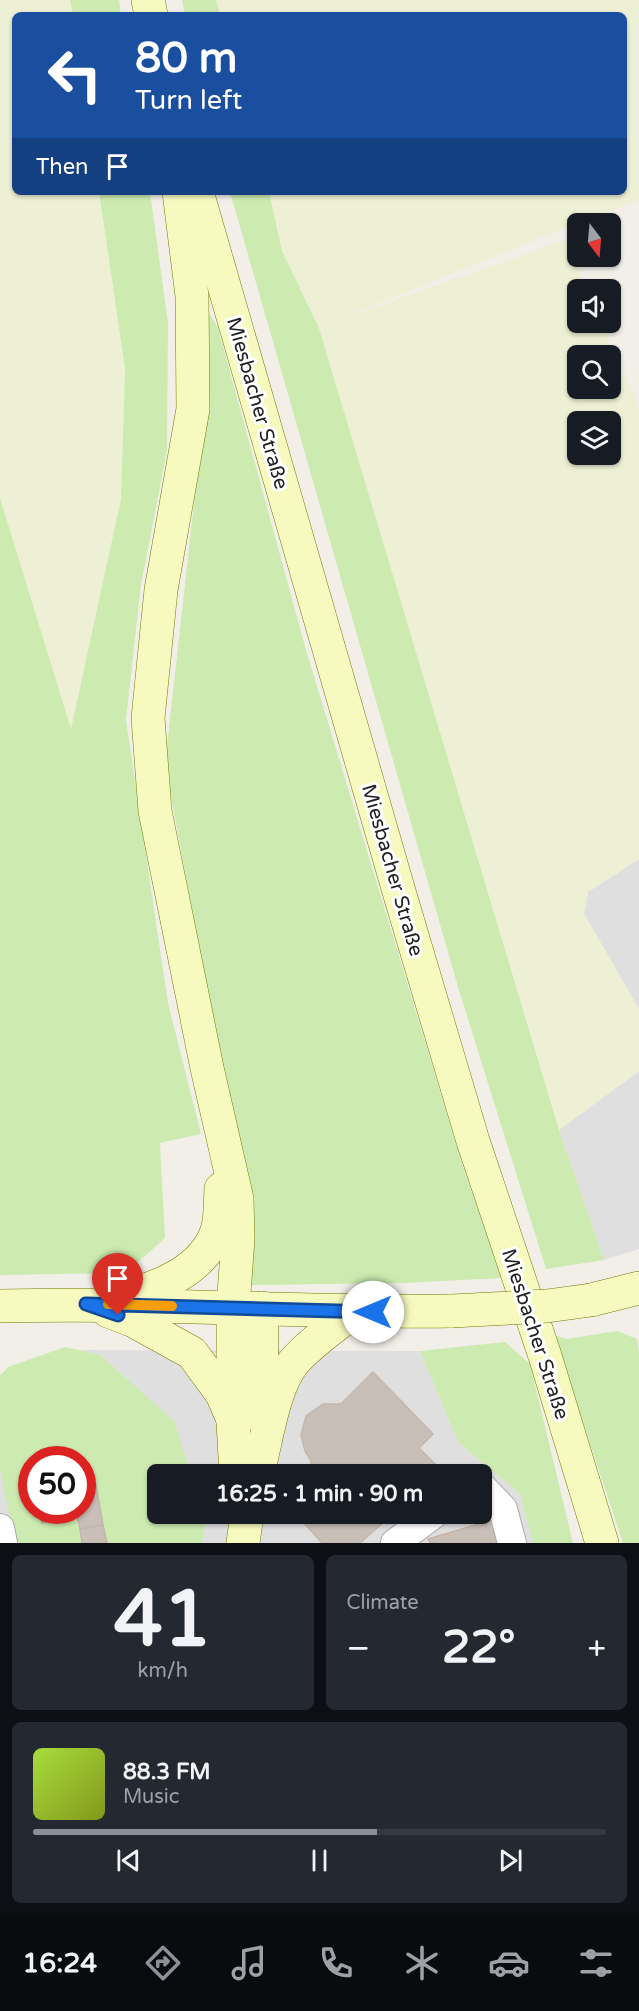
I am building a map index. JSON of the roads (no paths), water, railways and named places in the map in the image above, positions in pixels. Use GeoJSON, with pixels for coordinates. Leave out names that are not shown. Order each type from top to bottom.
{"type":"FeatureCollection","features":[{"type":"Feature","properties":{"kind":"main road"},"geometry":{"type":"LineString","coordinates":[[179,195],[192,296],[194,409],[161,590],[148,718],[155,811],[207,1068],[237,1199],[238,1239],[248,1308],[251,1464]]}},
{"type":"Feature","properties":{"kind":"main road","name":"Miesbacher Straße"},"geometry":{"type":"LineString","coordinates":[[198,195],[466,1119],[544,1356],[602,1543]]}},
{"type":"Feature","properties":{"kind":"main road"},"geometry":{"type":"LineString","coordinates":[[86,1304],[143,1292],[169,1282],[206,1251],[216,1232],[220,1212],[222,1129]]}},
{"type":"Feature","properties":{"kind":"main road"},"geometry":{"type":"LineString","coordinates":[[0,1306],[86,1304],[353,1312],[452,1311],[548,1306],[591,1300],[639,1288]]}},
{"type":"Feature","properties":{"kind":"main road"},"geometry":{"type":"LineString","coordinates":[[591,1300],[639,1307]]}},
{"type":"Feature","properties":{"kind":"main road"},"geometry":{"type":"LineString","coordinates":[[86,1304],[134,1321],[192,1353],[222,1394],[249,1464]]}},
{"type":"Feature","properties":{"kind":"main road"},"geometry":{"type":"LineString","coordinates":[[233,1422],[248,1308]]}},
{"type":"Feature","properties":{"kind":"main road"},"geometry":{"type":"LineString","coordinates":[[253,1464],[279,1392],[292,1365],[312,1344],[353,1312]]}},
{"type":"Feature","properties":{"kind":"street"},"geometry":{"type":"LineString","coordinates":[[492,1497],[503,1509],[512,1543]]}},
{"type":"Feature","properties":{"kind":"street"},"geometry":{"type":"LineString","coordinates":[[395,1543],[421,1524]]}},
{"type":"Feature","properties":{"kind":"street"},"geometry":{"type":"LineString","coordinates":[[0,1528],[3,1543]]}}]}
